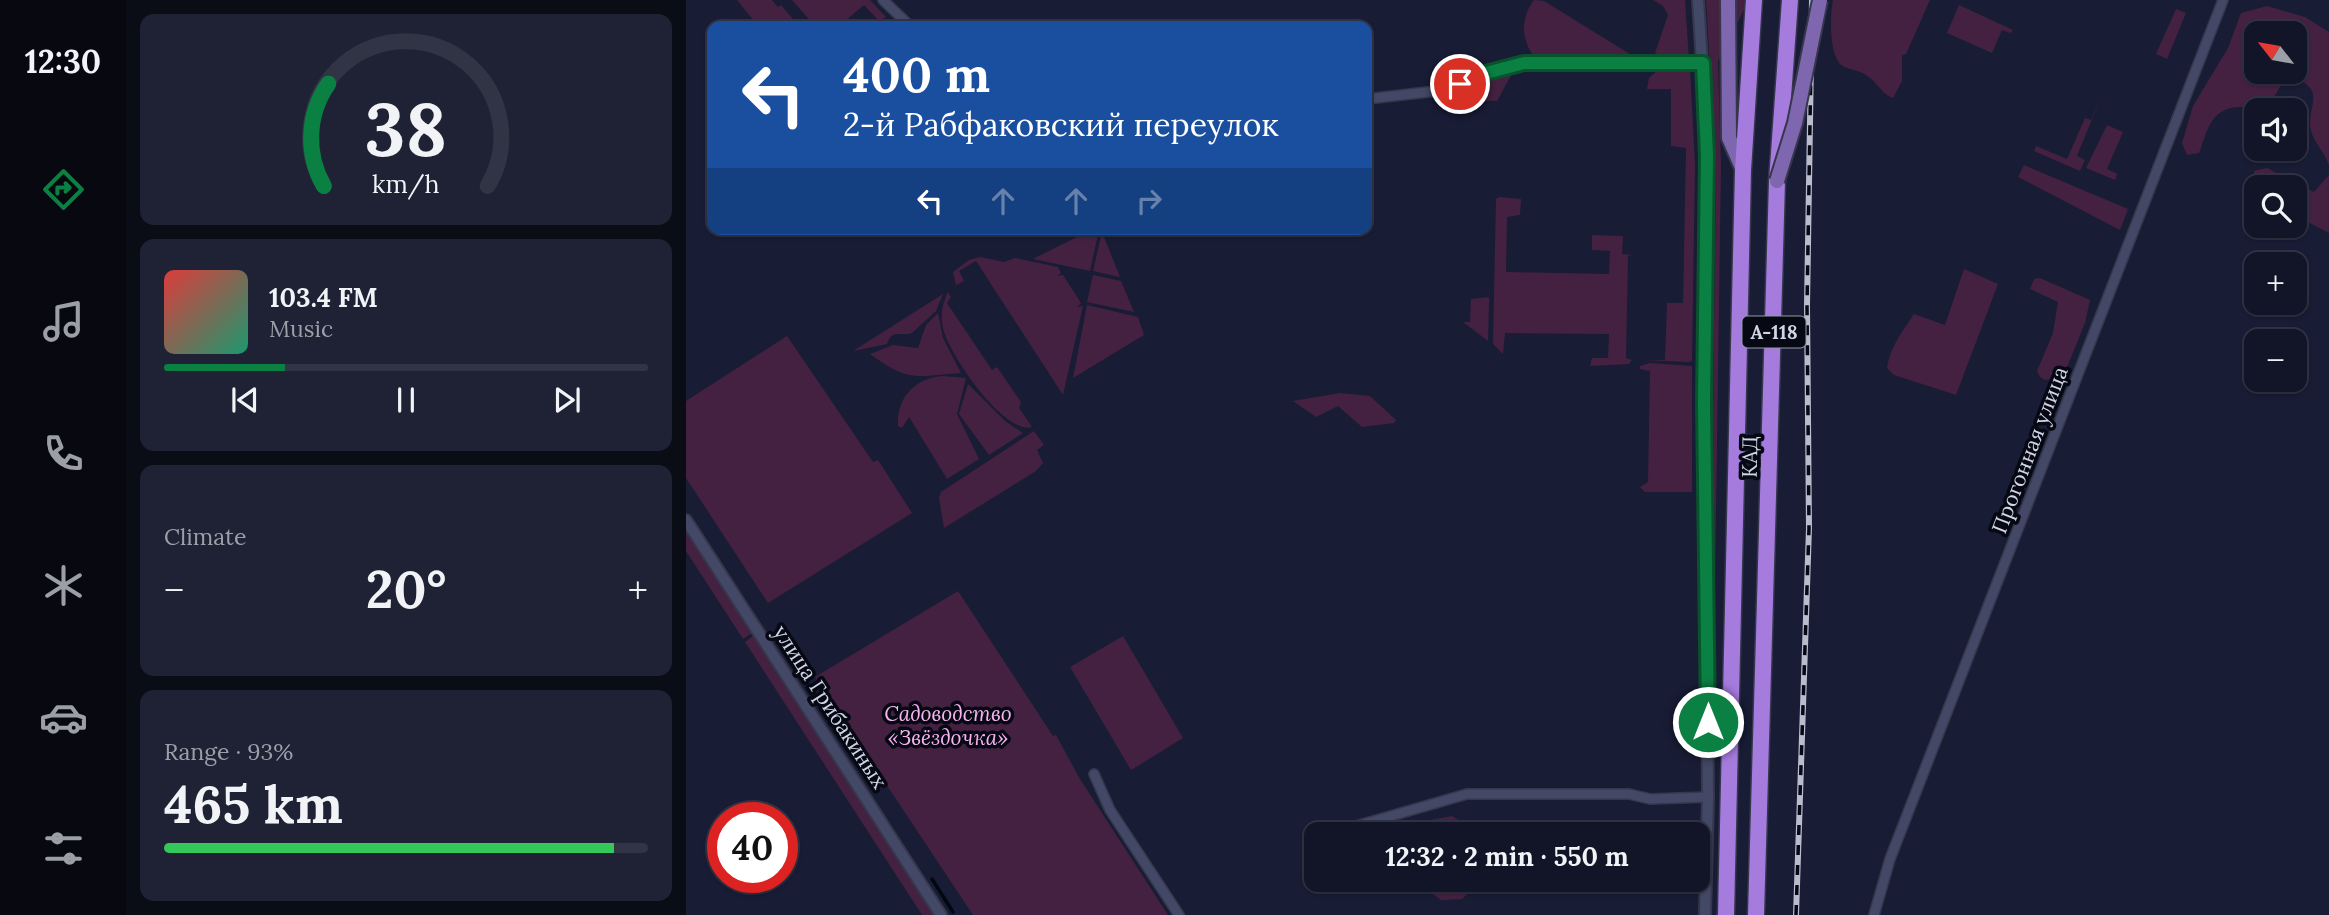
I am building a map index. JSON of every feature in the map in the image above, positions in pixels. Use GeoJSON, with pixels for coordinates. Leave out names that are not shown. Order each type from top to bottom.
{"type":"FeatureCollection","features":[{"type":"Feature","properties":{"kind":"highway","name":"КАД"},"geometry":{"type":"LineString","coordinates":[[1726,915],[1743,170],[1754,0]]}},
{"type":"Feature","properties":{"kind":"highway","name":"КАД"},"geometry":{"type":"LineString","coordinates":[[1756,915],[1777,181],[1790,0]]}},
{"type":"Feature","properties":{"kind":"main road"},"geometry":{"type":"LineString","coordinates":[[1728,0],[1729,138],[1743,170]]}},
{"type":"Feature","properties":{"kind":"main road"},"geometry":{"type":"LineString","coordinates":[[1777,181],[1795,123],[1820,0]]}},
{"type":"Feature","properties":{"kind":"street"},"geometry":{"type":"LineString","coordinates":[[883,0],[905,21]]}},
{"type":"Feature","properties":{"kind":"street"},"geometry":{"type":"LineString","coordinates":[[1698,0],[1707,156],[1704,405],[1708,797],[1705,915]]}},
{"type":"Feature","properties":{"kind":"street","name":"Прогонная улица"},"geometry":{"type":"LineString","coordinates":[[1874,915],[1895,846],[2222,0]]}},
{"type":"Feature","properties":{"kind":"street"},"geometry":{"type":"LineString","coordinates":[[1372,98],[1445,90],[1482,74],[1524,63],[1703,63]]}},
{"type":"Feature","properties":{"kind":"street","name":"улица Грибакиных"},"geometry":{"type":"LineString","coordinates":[[686,520],[941,915]]}},
{"type":"Feature","properties":{"kind":"street"},"geometry":{"type":"LineString","coordinates":[[1094,774],[1110,810],[1179,915]]}},
{"type":"Feature","properties":{"kind":"street"},"geometry":{"type":"LineString","coordinates":[[1370,822],[1467,794],[1629,794],[1650,799],[1708,797]]}},
{"type":"Feature","properties":{"kind":"green space"},"geometry":{"type":"Polygon","coordinates":[[[737,0],[772,0],[778,7],[781,5],[795,21],[754,21],[737,0]]]}},
{"type":"Feature","properties":{"kind":"green space"},"geometry":{"type":"Polygon","coordinates":[[[792,0],[870,0],[886,17],[879,21],[864,5],[845,21],[811,21],[792,0]]]}},
{"type":"Feature","properties":{"kind":"green space"},"geometry":{"type":"Polygon","coordinates":[[[1534,0],[1544,1],[1633,56],[1632,60],[1545,59],[1532,54],[1524,27],[1534,0]]]}},
{"type":"Feature","properties":{"kind":"green space"},"geometry":{"type":"Polygon","coordinates":[[[1653,0],[1685,0],[1689,60],[1665,59],[1655,53],[1668,15],[1663,6],[1653,0]]]}},
{"type":"Feature","properties":{"kind":"green space"},"geometry":{"type":"Polygon","coordinates":[[[1706,0],[1749,0],[1718,61],[1721,166],[1715,583],[1713,409],[1716,165],[1706,0]]]}},
{"type":"Feature","properties":{"kind":"green space"},"geometry":{"type":"Polygon","coordinates":[[[1833,0],[1930,0],[1906,54],[1902,55],[1902,81],[1893,98],[1866,75],[1839,63],[1833,47],[1833,0]]]}},
{"type":"Feature","properties":{"kind":"green space"},"geometry":{"type":"Polygon","coordinates":[[[1959,5],[2013,30],[2011,33],[2002,30],[1992,53],[1947,33],[1959,5]]]}},
{"type":"Feature","properties":{"kind":"green space"},"geometry":{"type":"Polygon","coordinates":[[[2267,6],[2305,17],[2329,32],[2329,165],[2311,131],[2313,94],[2306,84],[2307,21],[2244,21],[2244,84],[2281,84],[2272,98],[2244,98],[2244,107],[2231,108],[2218,114],[2208,129],[2199,153],[2187,155],[2182,143],[2193,106],[2228,48],[2241,13],[2267,6]]]}},
{"type":"Feature","properties":{"kind":"green space"},"geometry":{"type":"Polygon","coordinates":[[[2176,9],[2186,13],[2167,59],[2156,54],[2176,9]]]}},
{"type":"Feature","properties":{"kind":"green space"},"geometry":{"type":"Polygon","coordinates":[[[1659,69],[1690,69],[1695,165],[1692,361],[1689,362],[1643,360],[1665,360],[1667,303],[1683,303],[1686,148],[1671,146],[1671,89],[1647,89],[1649,78],[1659,69]]]}},
{"type":"Feature","properties":{"kind":"green space"},"geometry":{"type":"Polygon","coordinates":[[[1514,70],[1497,101],[1451,100],[1462,92],[1514,70]]]}},
{"type":"Feature","properties":{"kind":"green space"},"geometry":{"type":"Polygon","coordinates":[[[2103,92],[2077,156],[2085,160],[2080,171],[2034,151],[2036,146],[2067,159],[2085,118],[2091,120],[2103,92]]]}},
{"type":"Feature","properties":{"kind":"green space"},"geometry":{"type":"Polygon","coordinates":[[[2107,125],[2123,132],[2107,169],[2117,174],[2115,180],[2086,168],[2107,125]]]}},
{"type":"Feature","properties":{"kind":"green space"},"geometry":{"type":"Polygon","coordinates":[[[2024,165],[2128,209],[2120,230],[2018,177],[2024,165]]]}},
{"type":"Feature","properties":{"kind":"green space"},"geometry":{"type":"Polygon","coordinates":[[[2267,168],[2281,175],[2254,175],[2254,171],[2267,168]]]}},
{"type":"Feature","properties":{"kind":"green space"},"geometry":{"type":"Polygon","coordinates":[[[2329,175],[2329,233],[2307,222],[2307,188],[2314,192],[2329,175]]]}},
{"type":"Feature","properties":{"kind":"green space"},"geometry":{"type":"Polygon","coordinates":[[[1496,199],[1521,199],[1520,215],[1507,217],[1506,272],[1609,274],[1610,251],[1592,250],[1592,235],[1623,236],[1622,254],[1633,255],[1628,256],[1626,358],[1632,360],[1629,364],[1590,366],[1592,358],[1608,358],[1609,334],[1505,333],[1503,354],[1493,344],[1496,199]]]}},
{"type":"Feature","properties":{"kind":"green space"},"geometry":{"type":"Polygon","coordinates":[[[1081,235],[1098,235],[1090,271],[1033,259],[1081,235]]]}},
{"type":"Feature","properties":{"kind":"green space"},"geometry":{"type":"Polygon","coordinates":[[[1101,235],[1103,235],[1120,277],[1093,271],[1101,235]]]}},
{"type":"Feature","properties":{"kind":"green space"},"geometry":{"type":"Polygon","coordinates":[[[980,257],[1004,262],[1015,258],[1058,267],[1061,273],[1057,276],[1063,275],[1081,303],[1077,307],[1083,306],[1063,395],[976,261],[959,271],[964,281],[956,285],[953,272],[969,260],[980,257]]]}},
{"type":"Feature","properties":{"kind":"green space"},"geometry":{"type":"Polygon","coordinates":[[[1964,269],[1998,284],[1956,395],[1894,375],[1887,368],[1894,346],[1905,327],[1914,314],[1945,325],[1964,269]]]}},
{"type":"Feature","properties":{"kind":"green space"},"geometry":{"type":"Polygon","coordinates":[[[1093,275],[1121,281],[1134,312],[1087,302],[1093,275]]]}},
{"type":"Feature","properties":{"kind":"green space"},"geometry":{"type":"Polygon","coordinates":[[[2040,278],[2090,300],[2085,323],[2063,377],[2045,380],[2037,371],[2053,333],[2058,302],[2030,289],[2034,279],[2040,278]]]}},
{"type":"Feature","properties":{"kind":"green space"},"geometry":{"type":"Polygon","coordinates":[[[948,292],[951,297],[947,303],[992,370],[997,367],[1021,402],[1019,408],[1032,427],[1020,426],[993,406],[955,355],[942,323],[942,310],[948,292]]]}},
{"type":"Feature","properties":{"kind":"green space"},"geometry":{"type":"Polygon","coordinates":[[[943,294],[936,311],[912,333],[894,335],[887,344],[853,351],[943,294]]]}},
{"type":"Feature","properties":{"kind":"green space"},"geometry":{"type":"Polygon","coordinates":[[[1489,297],[1488,341],[1463,322],[1470,322],[1471,299],[1489,297]]]}},
{"type":"Feature","properties":{"kind":"green space"},"geometry":{"type":"Polygon","coordinates":[[[1087,305],[1138,317],[1144,335],[1073,378],[1087,305]]]}},
{"type":"Feature","properties":{"kind":"green space"},"geometry":{"type":"Polygon","coordinates":[[[938,313],[943,338],[961,373],[913,376],[895,370],[870,354],[893,345],[918,348],[926,325],[938,313]]]}},
{"type":"Feature","properties":{"kind":"green space"},"geometry":{"type":"Polygon","coordinates":[[[787,336],[873,462],[878,460],[912,513],[768,603],[686,478],[686,401],[787,336]]]}},
{"type":"Feature","properties":{"kind":"green space"},"geometry":{"type":"Polygon","coordinates":[[[1650,363],[1692,366],[1692,492],[1645,492],[1640,487],[1648,482],[1650,371],[1640,369],[1640,366],[1650,363]]]}},
{"type":"Feature","properties":{"kind":"green space"},"geometry":{"type":"Polygon","coordinates":[[[943,376],[966,378],[957,414],[979,459],[947,479],[909,417],[902,428],[898,426],[900,407],[909,391],[924,381],[943,376]]]}},
{"type":"Feature","properties":{"kind":"green space"},"geometry":{"type":"Polygon","coordinates":[[[968,384],[1005,421],[1023,433],[989,455],[959,414],[968,384]]]}},
{"type":"Feature","properties":{"kind":"green space"},"geometry":{"type":"Polygon","coordinates":[[[1340,393],[1370,396],[1396,420],[1394,423],[1362,427],[1338,406],[1316,417],[1293,401],[1340,393]]]}},
{"type":"Feature","properties":{"kind":"green space"},"geometry":{"type":"Polygon","coordinates":[[[1034,431],[1044,445],[1037,450],[1043,463],[1036,471],[944,528],[939,498],[941,492],[1034,431]]]}},
{"type":"Feature","properties":{"kind":"green space"},"geometry":{"type":"Polygon","coordinates":[[[686,531],[752,633],[743,639],[686,551],[686,531]]]}},
{"type":"Feature","properties":{"kind":"green space","name":"Садоводство «Звёздочка»"},"geometry":{"type":"Polygon","coordinates":[[[958,591],[1053,736],[1056,735],[1080,779],[1168,915],[973,915],[815,677],[958,591]]]}},
{"type":"Feature","properties":{"kind":"green space"},"geometry":{"type":"Polygon","coordinates":[[[754,635],[934,915],[922,915],[745,642],[754,635]]]}},
{"type":"Feature","properties":{"kind":"green space"},"geometry":{"type":"Polygon","coordinates":[[[1123,636],[1183,738],[1131,770],[1070,667],[1123,636]]]}},
{"type":"Feature","properties":{"kind":"green space"},"geometry":{"type":"Polygon","coordinates":[[[1452,816],[1462,822],[1430,822],[1452,816]]]}},
{"type":"Feature","properties":{"kind":"green space"},"geometry":{"type":"Polygon","coordinates":[[[1470,892],[1462,899],[1441,900],[1433,894],[1470,892]]]}},
{"type":"Feature","properties":{"kind":"waterway"},"geometry":{"type":"LineString","coordinates":[[932,879],[953,912]]}},
{"type":"Feature","properties":{"kind":"railway"},"geometry":{"type":"LineString","coordinates":[[1796,915],[1809,528],[1807,306],[1812,0]]}},
{"type":"Feature","properties":{"kind":"route"},"geometry":{"type":"LineString","coordinates":[[1460,84],[1482,74],[1524,63],[1703,63],[1707,156],[1704,403],[1708,722]]}}]}
